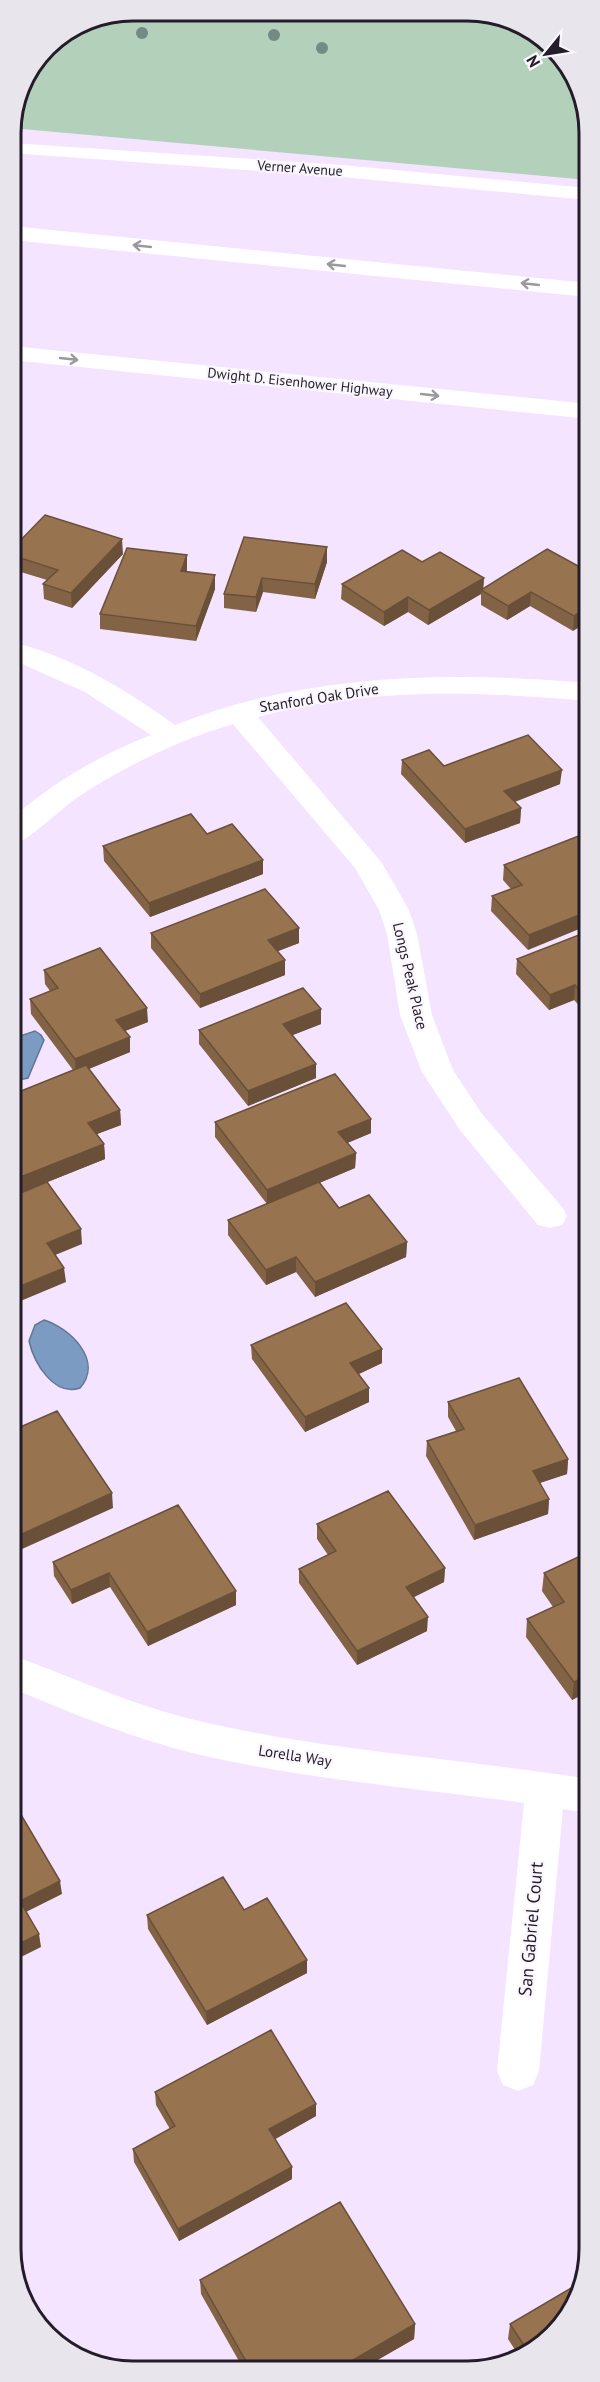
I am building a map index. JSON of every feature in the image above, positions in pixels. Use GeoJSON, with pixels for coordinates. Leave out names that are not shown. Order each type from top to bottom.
{"type":"FeatureCollection","features":[{"type":"Feature","properties":{"kind":"main road"},"geometry":{"type":"LineString","coordinates":[[21,234],[579,289]]}},
{"type":"Feature","properties":{"kind":"main road","name":"Dwight D. Eisenhower Highway"},"geometry":{"type":"LineString","coordinates":[[21,354],[579,411]]}},
{"type":"Feature","properties":{"kind":"main road"},"geometry":{"type":"LineString","coordinates":[[21,654],[82,678],[129,704],[171,736]]}},
{"type":"Feature","properties":{"kind":"main road","name":"Stanford Oak Drive"},"geometry":{"type":"LineString","coordinates":[[21,828],[63,793],[116,761],[171,736],[239,713],[285,701],[352,690],[422,684],[513,685],[579,691]]}},
{"type":"Feature","properties":{"kind":"main road","name":"Longs Peak Place"},"geometry":{"type":"LineString","coordinates":[[239,713],[367,863],[396,918],[416,1015],[438,1072],[471,1122],[550,1216]]}},
{"type":"Feature","properties":{"kind":"main road","name":"Lorella Way"},"geometry":{"type":"LineString","coordinates":[[21,1675],[98,1707],[194,1737],[293,1757],[579,1794]]}},
{"type":"Feature","properties":{"kind":"main road","name":"San Gabriel Court"},"geometry":{"type":"LineString","coordinates":[[518,2071],[545,1788]]}},
{"type":"Feature","properties":{"kind":"lane","name":"Verner Avenue"},"geometry":{"type":"LineString","coordinates":[[21,149],[342,171],[579,193]]}},
{"type":"Feature","properties":{"kind":"green space"},"geometry":{"type":"Polygon","coordinates":[[[133,21],[482,22],[503,27],[523,36],[546,54],[560,71],[571,90],[578,118],[579,179],[21,129],[21,125],[27,97],[44,65],[59,49],[77,36],[111,23],[133,21]]]}},
{"type":"Feature","properties":{"kind":"water"},"geometry":{"type":"Polygon","coordinates":[[[35,1031],[44,1040],[28,1078],[21,1080],[21,1036],[35,1031]]]}},
{"type":"Feature","properties":{"kind":"water"},"geometry":{"type":"Polygon","coordinates":[[[44,1320],[64,1330],[81,1347],[88,1367],[86,1378],[80,1388],[62,1388],[54,1383],[35,1359],[29,1341],[35,1325],[44,1320]]]}},
{"type":"Feature","properties":{"kind":"building"},"geometry":{"type":"Polygon","coordinates":[[[45,515],[122,539],[71,593],[43,584],[58,570],[21,558],[21,540],[45,515]]]}},
{"type":"Feature","properties":{"kind":"building"},"geometry":{"type":"Polygon","coordinates":[[[244,537],[327,547],[315,584],[262,578],[256,597],[224,594],[244,537]]]}},
{"type":"Feature","properties":{"kind":"building"},"geometry":{"type":"Polygon","coordinates":[[[127,548],[187,555],[181,571],[215,575],[196,626],[100,614],[127,548]]]}},
{"type":"Feature","properties":{"kind":"building"},"geometry":{"type":"Polygon","coordinates":[[[547,549],[579,567],[579,613],[574,616],[531,592],[508,606],[481,590],[547,549]]]}},
{"type":"Feature","properties":{"kind":"building"},"geometry":{"type":"Polygon","coordinates":[[[402,550],[422,562],[440,552],[484,578],[429,610],[408,597],[384,612],[342,584],[402,550]]]}},
{"type":"Feature","properties":{"kind":"building"},"geometry":{"type":"Polygon","coordinates":[[[528,735],[562,770],[504,791],[521,808],[465,829],[402,760],[429,750],[444,766],[528,735]]]}},
{"type":"Feature","properties":{"kind":"building"},"geometry":{"type":"Polygon","coordinates":[[[191,814],[207,834],[232,824],[263,860],[149,903],[103,846],[191,814]]]}},
{"type":"Feature","properties":{"kind":"building"},"geometry":{"type":"Polygon","coordinates":[[[579,836],[579,915],[529,935],[492,896],[522,885],[504,865],[579,836]]]}},
{"type":"Feature","properties":{"kind":"building"},"geometry":{"type":"Polygon","coordinates":[[[265,889],[299,928],[268,940],[285,960],[200,994],[151,933],[265,889]]]}},
{"type":"Feature","properties":{"kind":"building"},"geometry":{"type":"Polygon","coordinates":[[[579,935],[579,989],[575,985],[550,995],[517,959],[579,935]]]}},
{"type":"Feature","properties":{"kind":"building"},"geometry":{"type":"Polygon","coordinates":[[[100,948],[147,1008],[116,1020],[130,1037],[75,1059],[30,999],[58,988],[44,970],[100,948]]]}},
{"type":"Feature","properties":{"kind":"building"},"geometry":{"type":"Polygon","coordinates":[[[303,988],[321,1009],[283,1024],[316,1064],[248,1091],[199,1030],[303,988]]]}},
{"type":"Feature","properties":{"kind":"building"},"geometry":{"type":"Polygon","coordinates":[[[86,1065],[120,1110],[88,1123],[104,1144],[21,1177],[21,1091],[86,1065]]]}},
{"type":"Feature","properties":{"kind":"building"},"geometry":{"type":"Polygon","coordinates":[[[335,1074],[371,1119],[338,1132],[356,1153],[267,1190],[215,1122],[335,1074]]]}},
{"type":"Feature","properties":{"kind":"building"},"geometry":{"type":"Polygon","coordinates":[[[47,1182],[81,1229],[47,1243],[64,1268],[21,1286],[21,1193],[47,1182]]]}},
{"type":"Feature","properties":{"kind":"building"},"geometry":{"type":"Polygon","coordinates":[[[319,1182],[339,1208],[369,1195],[407,1242],[315,1282],[296,1257],[266,1270],[228,1220],[319,1182]]]}},
{"type":"Feature","properties":{"kind":"building"},"geometry":{"type":"Polygon","coordinates":[[[346,1303],[382,1349],[350,1363],[369,1388],[305,1417],[251,1345],[346,1303]]]}},
{"type":"Feature","properties":{"kind":"building"},"geometry":{"type":"Polygon","coordinates":[[[519,1378],[568,1459],[533,1471],[549,1499],[475,1525],[427,1441],[464,1429],[448,1402],[519,1378]]]}},
{"type":"Feature","properties":{"kind":"building"},"geometry":{"type":"Polygon","coordinates":[[[57,1411],[112,1493],[21,1534],[21,1427],[57,1411]]]}},
{"type":"Feature","properties":{"kind":"building"},"geometry":{"type":"Polygon","coordinates":[[[388,1491],[445,1568],[406,1587],[428,1617],[357,1651],[299,1569],[336,1551],[317,1524],[388,1491]]]}},
{"type":"Feature","properties":{"kind":"building"},"geometry":{"type":"Polygon","coordinates":[[[178,1505],[236,1591],[147,1632],[109,1573],[71,1590],[53,1562],[178,1505]]]}},
{"type":"Feature","properties":{"kind":"building"},"geometry":{"type":"Polygon","coordinates":[[[579,1557],[579,1680],[574,1682],[527,1619],[564,1602],[544,1573],[579,1557]]]}},
{"type":"Feature","properties":{"kind":"building"},"geometry":{"type":"Polygon","coordinates":[[[21,1815],[60,1881],[21,1900],[21,1815]]]}},
{"type":"Feature","properties":{"kind":"building"},"geometry":{"type":"Polygon","coordinates":[[[223,1877],[244,1910],[267,1898],[307,1960],[206,2012],[147,1915],[223,1877]]]}},
{"type":"Feature","properties":{"kind":"building"},"geometry":{"type":"Polygon","coordinates":[[[21,1903],[39,1934],[21,1943],[21,1903]]]}},
{"type":"Feature","properties":{"kind":"building"},"geometry":{"type":"Polygon","coordinates":[[[271,2030],[316,2104],[269,2129],[292,2167],[178,2229],[133,2149],[175,2126],[155,2092],[271,2030]]]}},
{"type":"Feature","properties":{"kind":"building"},"geometry":{"type":"Polygon","coordinates":[[[340,2202],[415,2324],[351,2361],[246,2361],[200,2280],[340,2202]]]}},
{"type":"Feature","properties":{"kind":"building"},"geometry":{"type":"Polygon","coordinates":[[[572,2287],[556,2317],[529,2342],[524,2345],[510,2324],[572,2287]]]}}]}
